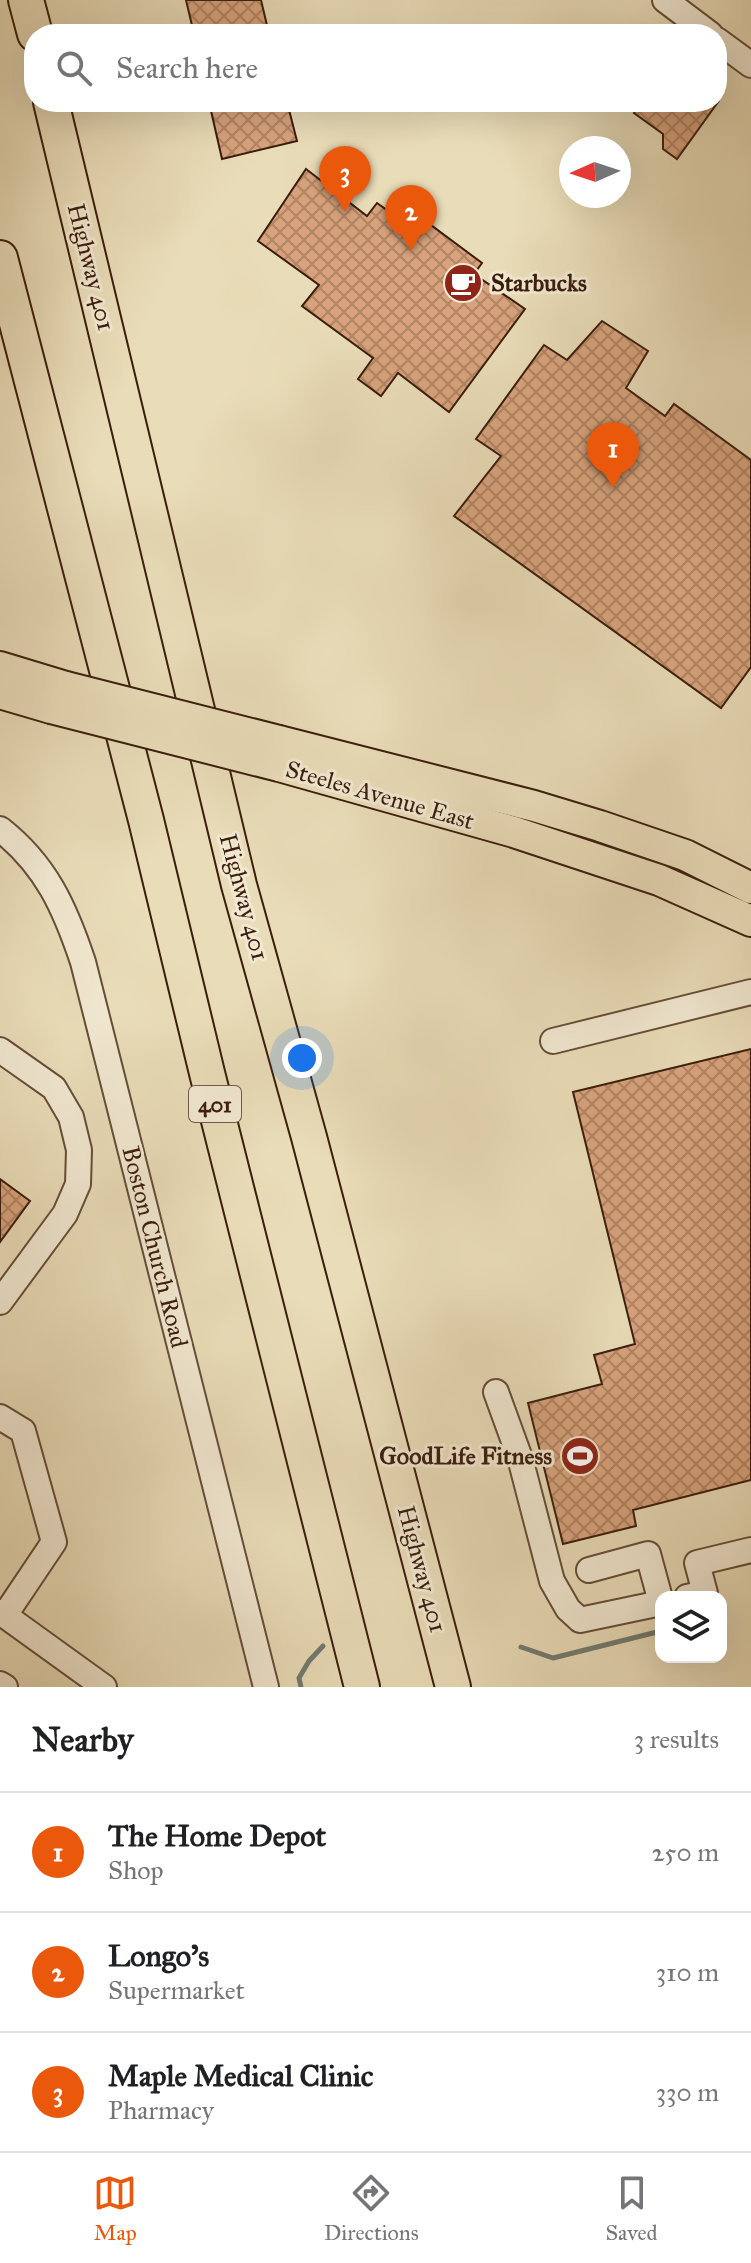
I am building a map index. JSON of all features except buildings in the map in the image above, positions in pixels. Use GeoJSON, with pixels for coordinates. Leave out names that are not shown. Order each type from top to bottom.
{"type":"FeatureCollection","features":[{"type":"Feature","properties":{"kind":"highway"},"geometry":{"type":"LineString","coordinates":[[26,0],[32,24]]}},
{"type":"Feature","properties":{"kind":"highway","name":"Highway 401"},"geometry":{"type":"LineString","coordinates":[[53,112],[239,885],[309,1137],[453,1687]]}},
{"type":"Feature","properties":{"kind":"highway","name":"401"},"geometry":{"type":"LineString","coordinates":[[0,258],[139,790],[362,1687]]}},
{"type":"Feature","properties":{"kind":"main road","name":"Steeles Avenue East"},"geometry":{"type":"LineString","coordinates":[[0,667],[59,697]]}},
{"type":"Feature","properties":{"kind":"main road","name":"Steeles Avenue East"},"geometry":{"type":"LineString","coordinates":[[0,693],[59,697],[279,754],[534,806],[685,855],[751,888]]}},
{"type":"Feature","properties":{"kind":"main road","name":"Steeles Avenue East"},"geometry":{"type":"LineString","coordinates":[[279,754],[659,880],[751,921]]}},
{"type":"Feature","properties":{"kind":"street"},"geometry":{"type":"LineString","coordinates":[[665,0],[697,24]]}},
{"type":"Feature","properties":{"kind":"street"},"geometry":{"type":"LineString","coordinates":[[727,47],[751,65]]}},
{"type":"Feature","properties":{"kind":"street","name":"Boston Church Road"},"geometry":{"type":"LineString","coordinates":[[0,829],[36,864],[54,890],[83,962],[266,1687]]}},
{"type":"Feature","properties":{"kind":"street"},"geometry":{"type":"LineString","coordinates":[[553,1041],[751,992]]}},
{"type":"Feature","properties":{"kind":"street"},"geometry":{"type":"LineString","coordinates":[[0,1050],[54,1088],[71,1117],[79,1150],[78,1184],[65,1214],[0,1302]]}},
{"type":"Feature","properties":{"kind":"street"},"geometry":{"type":"LineString","coordinates":[[496,1392],[520,1458],[552,1581],[568,1609],[580,1620],[655,1603]]}},
{"type":"Feature","properties":{"kind":"street"},"geometry":{"type":"LineString","coordinates":[[0,1417],[23,1431],[54,1542],[3,1613],[104,1687]]}},
{"type":"Feature","properties":{"kind":"street"},"geometry":{"type":"LineString","coordinates":[[704,1591],[697,1563],[751,1550]]}},
{"type":"Feature","properties":{"kind":"street"},"geometry":{"type":"LineString","coordinates":[[589,1570],[648,1554],[658,1591]]}},
{"type":"Feature","properties":{"kind":"waterway"},"geometry":{"type":"LineString","coordinates":[[521,1647],[553,1658],[655,1632]]}},
{"type":"Feature","properties":{"kind":"waterway"},"geometry":{"type":"LineString","coordinates":[[301,1687],[299,1678],[323,1646]]}},
{"type":"Feature","properties":{"kind":"place","name":"Maple Medical Clinic"},"geometry":{"type":"Point","coordinates":[345,212]}},
{"type":"Feature","properties":{"kind":"place","name":"Longo's"},"geometry":{"type":"Point","coordinates":[411,251]}},
{"type":"Feature","properties":{"kind":"place","name":"Starbucks"},"geometry":{"type":"Point","coordinates":[463,283]}},
{"type":"Feature","properties":{"kind":"place","name":"The Home Depot"},"geometry":{"type":"Point","coordinates":[613,488]}},
{"type":"Feature","properties":{"kind":"place","name":"GoodLife Fitness"},"geometry":{"type":"Point","coordinates":[580,1456]}}]}
